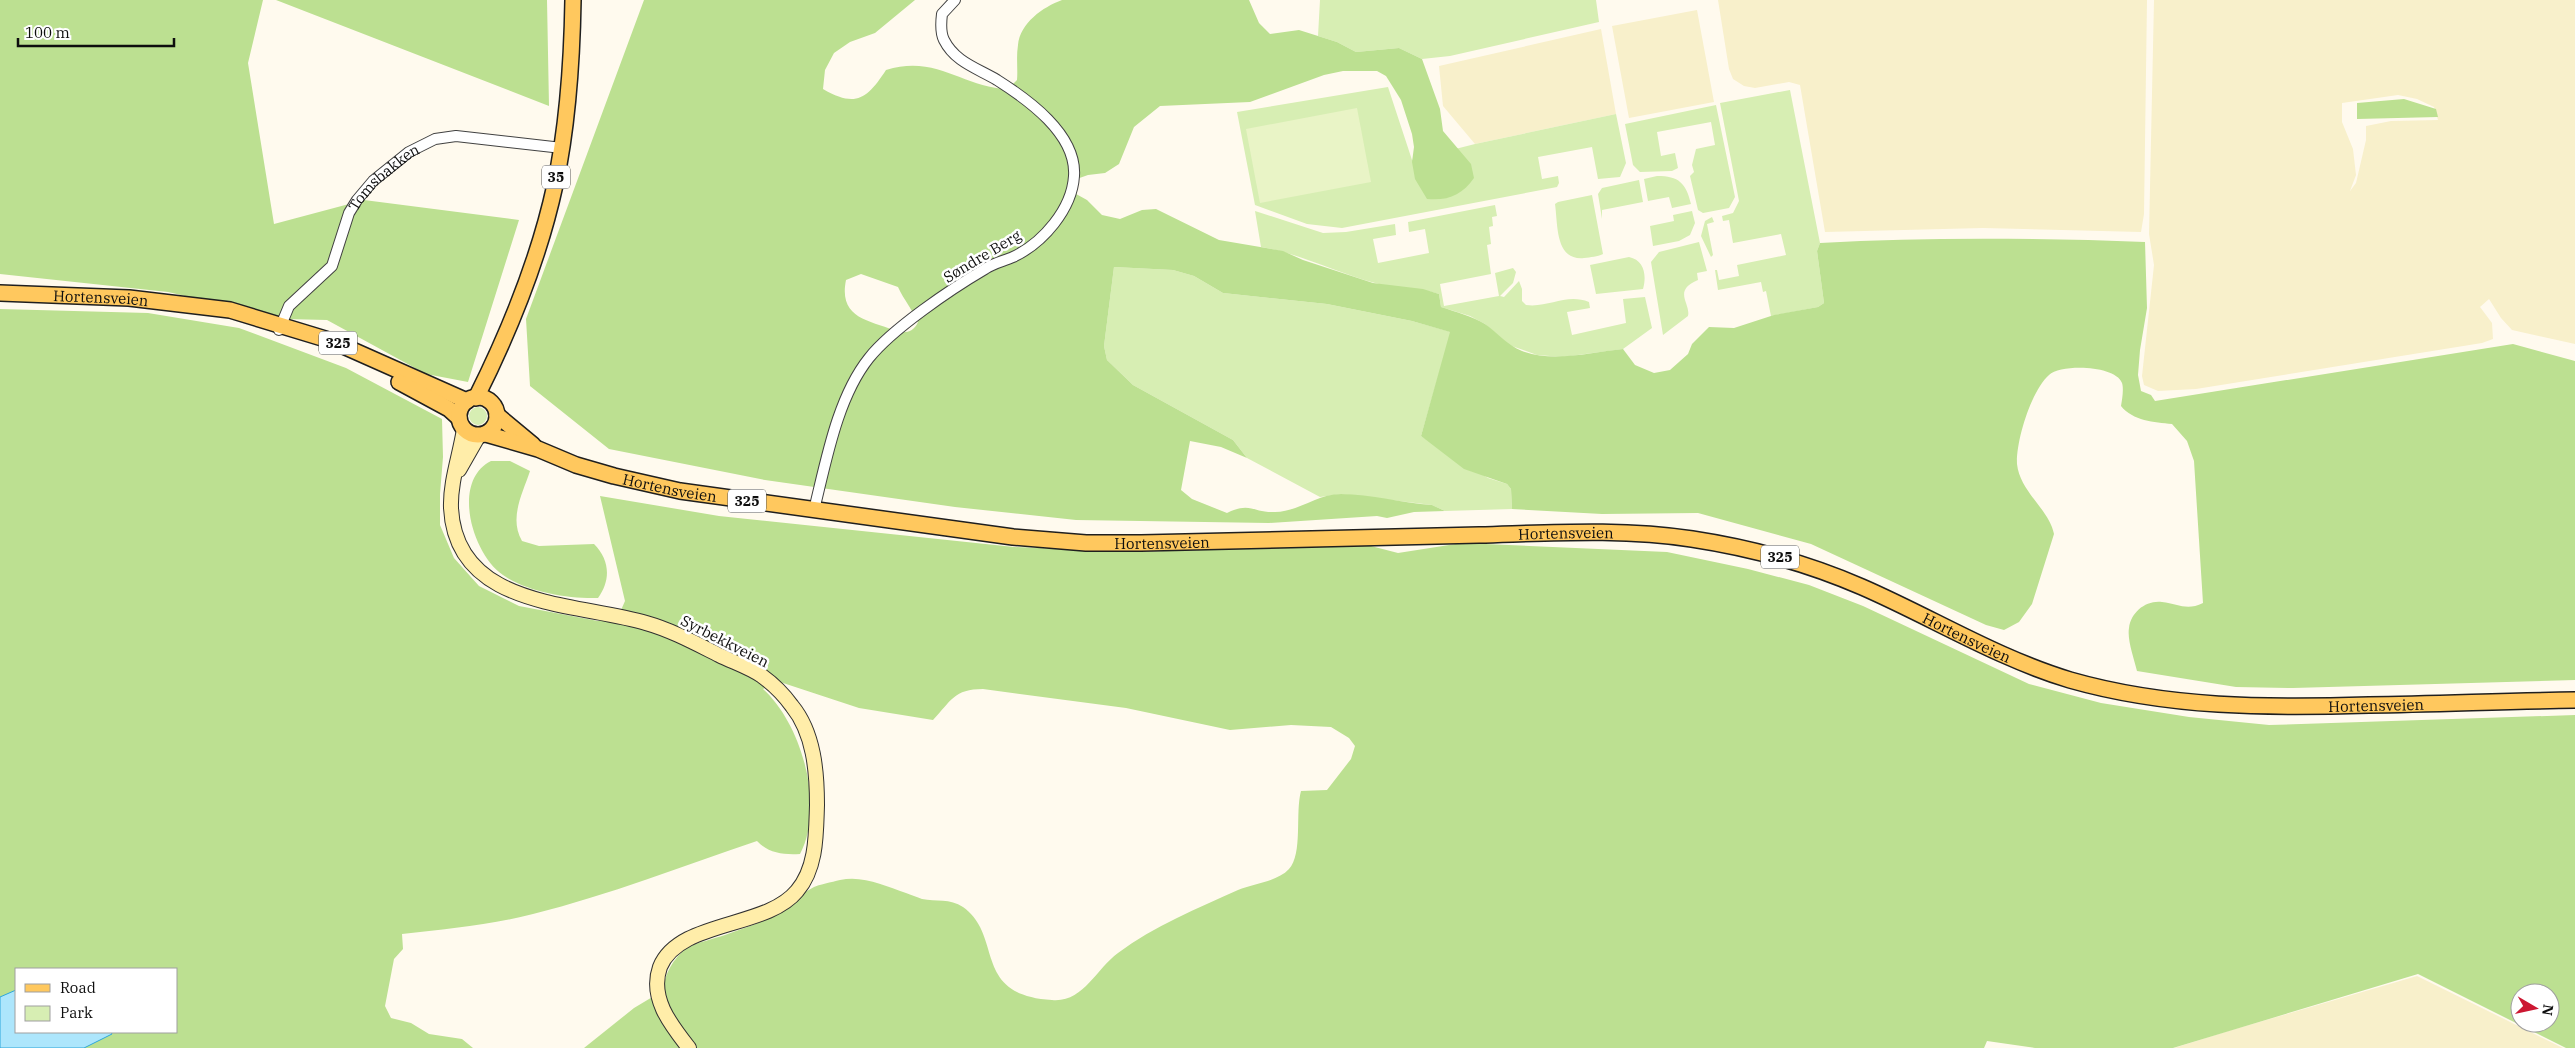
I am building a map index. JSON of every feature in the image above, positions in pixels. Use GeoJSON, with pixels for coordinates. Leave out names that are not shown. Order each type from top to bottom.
{"type":"FeatureCollection","features":[{"type":"Feature","properties":{"kind":"main road","name":"35"},"geometry":{"type":"LineString","coordinates":[[478,400],[502,346],[540,241],[555,185],[562,148],[570,73],[573,0]]}},
{"type":"Feature","properties":{"kind":"main road","name":"Hortensveien"},"geometry":{"type":"LineString","coordinates":[[0,293],[128,298],[202,308],[280,327],[357,351],[478,400]]}},
{"type":"Feature","properties":{"kind":"main road","name":"Hortensveien"},"geometry":{"type":"LineString","coordinates":[[280,327],[374,370],[449,409],[462,424]]}},
{"type":"Feature","properties":{"kind":"main road","name":"325"},"geometry":{"type":"LineString","coordinates":[[478,400],[497,415]]}},
{"type":"Feature","properties":{"kind":"main road"},"geometry":{"type":"LineString","coordinates":[[462,424],[461,408],[478,400]]}},
{"type":"Feature","properties":{"kind":"main road","name":"Hortensveien"},"geometry":{"type":"LineString","coordinates":[[497,415],[538,449]]}},
{"type":"Feature","properties":{"kind":"main road"},"geometry":{"type":"LineString","coordinates":[[455,478],[482,434],[494,426],[497,415]]}},
{"type":"Feature","properties":{"kind":"main road","name":"325"},"geometry":{"type":"LineString","coordinates":[[462,424],[471,434],[482,434]]}},
{"type":"Feature","properties":{"kind":"main road","name":"Syrbekkveien"},"geometry":{"type":"LineString","coordinates":[[462,424],[451,509],[458,538],[473,564],[496,583],[530,599],[646,623],[671,632],[741,665],[772,685],[792,705],[808,735],[816,782],[817,804],[814,853],[804,882],[791,898],[775,909],[700,935],[679,945],[662,962],[658,974],[658,990],[664,1012],[689,1048]]}},
{"type":"Feature","properties":{"kind":"main road","name":"Hortensveien"},"geometry":{"type":"LineString","coordinates":[[482,434],[538,449],[576,465],[655,486],[1013,537],[1086,542],[1260,541],[1558,533],[1660,534],[1748,549],[1807,566],[1861,587],[2032,666],[2090,685],[2136,696],[2202,704],[2268,707],[2575,700]]}},
{"type":"Feature","properties":{"kind":"street","name":"Søndre Berg"},"geometry":{"type":"LineString","coordinates":[[814,510],[845,399],[868,359],[888,337],[925,310],[986,268],[1014,256],[1036,241],[1064,209],[1071,192],[1074,174],[1070,155],[1064,139],[1048,119],[996,80],[969,66],[950,50],[943,38],[942,14],[955,0]]}},
{"type":"Feature","properties":{"kind":"street","name":"Tomsbakken"},"geometry":{"type":"LineString","coordinates":[[280,327],[289,306],[332,266],[349,213],[357,200],[373,181],[409,152],[435,139],[456,136],[562,148]]}},
{"type":"Feature","properties":{"kind":"shaded area"},"geometry":{"type":"Polygon","coordinates":[[[1718,0],[2147,0],[2144,214],[2141,232],[1983,228],[1825,232],[1800,85],[1789,82],[1755,88],[1744,86],[1733,79],[1729,69],[1718,0]]]}},
{"type":"Feature","properties":{"kind":"shaded area"},"geometry":{"type":"Polygon","coordinates":[[[2154,0],[2575,0],[2575,344],[2512,330],[2501,318],[2489,299],[2480,307],[2492,323],[2493,339],[2482,343],[2196,389],[2158,391],[2144,385],[2142,376],[2154,265],[2149,234],[2154,0]],[[2398,95],[2342,103],[2342,122],[2353,149],[2356,175],[2350,191],[2356,183],[2366,140],[2366,126],[2391,121],[2438,120],[2434,107],[2417,99],[2398,95]]]}},
{"type":"Feature","properties":{"kind":"shaded area"},"geometry":{"type":"Polygon","coordinates":[[[1697,10],[1714,102],[1629,118],[1612,26],[1697,10]]]}},
{"type":"Feature","properties":{"kind":"shaded area"},"geometry":{"type":"Polygon","coordinates":[[[1601,29],[1616,114],[1475,144],[1443,106],[1439,66],[1601,29]]]}},
{"type":"Feature","properties":{"kind":"shaded area"},"geometry":{"type":"Polygon","coordinates":[[[2417,976],[2510,1022],[2510,1033],[2533,1033],[2563,1048],[2174,1048],[2417,976]]]}},
{"type":"Feature","properties":{"kind":"green space"},"geometry":{"type":"Polygon","coordinates":[[[0,0],[263,0],[248,63],[274,224],[364,200],[519,220],[468,382],[426,374],[327,320],[285,319],[168,292],[0,274],[0,0]]]}},
{"type":"Feature","properties":{"kind":"green space"},"geometry":{"type":"Polygon","coordinates":[[[276,0],[547,0],[549,106],[276,0]]]}},
{"type":"Feature","properties":{"kind":"green space"},"geometry":{"type":"Polygon","coordinates":[[[644,0],[915,0],[875,33],[850,42],[834,53],[825,70],[823,89],[834,95],[852,99],[860,98],[866,94],[873,88],[886,70],[904,66],[920,66],[935,69],[977,83],[1008,89],[1017,80],[1017,49],[1023,30],[1040,12],[1062,0],[1249,0],[1259,23],[1270,34],[1299,30],[1337,42],[1356,52],[1399,48],[1422,59],[1440,109],[1443,131],[1471,164],[1474,178],[1465,189],[1448,198],[1427,199],[1415,179],[1412,162],[1414,147],[1412,134],[1401,100],[1386,76],[1377,71],[1343,71],[1324,75],[1250,102],[1160,106],[1134,127],[1119,164],[1105,173],[1088,175],[1071,181],[1067,189],[1087,200],[1102,215],[1120,219],[1142,210],[1156,209],[1219,240],[1283,251],[1303,260],[1373,283],[1423,289],[1439,294],[1441,307],[1480,321],[1512,346],[1522,351],[1547,356],[1560,356],[1623,349],[1635,365],[1654,373],[1670,370],[1688,354],[1692,344],[1709,327],[1734,328],[1774,315],[1818,307],[1824,303],[1817,251],[1820,243],[1942,239],[2023,239],[2145,242],[2147,308],[2138,375],[2141,391],[2151,395],[2155,401],[2513,344],[2575,361],[2575,680],[2293,688],[2236,687],[2137,671],[2129,633],[2130,622],[2136,612],[2145,605],[2156,602],[2187,607],[2203,603],[2194,461],[2187,441],[2172,424],[2144,420],[2126,411],[2121,406],[2122,383],[2117,377],[2099,370],[2076,368],[2055,371],[2042,382],[2026,417],[2017,454],[2019,474],[2029,492],[2047,516],[2054,534],[2032,604],[2019,622],[2004,630],[1986,625],[1811,544],[1698,513],[1602,514],[1512,509],[1511,489],[1507,484],[1464,469],[1421,436],[1450,332],[1412,321],[1327,304],[1223,293],[1194,276],[1173,270],[1114,267],[1104,346],[1107,360],[1133,385],[1233,440],[1247,458],[1221,447],[1190,441],[1181,490],[1192,499],[1227,513],[1241,508],[1267,512],[1283,511],[1324,497],[1341,494],[1364,495],[1432,505],[1445,511],[1414,512],[1387,518],[1377,516],[1269,523],[1076,520],[955,507],[765,480],[609,449],[530,386],[526,319],[644,0]],[[861,274],[846,280],[845,293],[847,303],[852,311],[868,321],[899,332],[908,332],[915,328],[918,322],[898,287],[861,274]]]}},
{"type":"Feature","properties":{"kind":"green space"},"geometry":{"type":"Polygon","coordinates":[[[1320,0],[1596,0],[1599,22],[1450,56],[1422,59],[1399,48],[1356,52],[1337,42],[1318,36],[1320,0]]]}},
{"type":"Feature","properties":{"kind":"green space"},"geometry":{"type":"Polygon","coordinates":[[[1388,87],[1412,160],[1475,144],[1616,114],[1626,163],[1620,177],[1598,179],[1592,147],[1538,157],[1542,179],[1558,176],[1559,183],[1557,187],[1342,228],[1307,224],[1255,205],[1237,112],[1388,87]]]}},
{"type":"Feature","properties":{"kind":"green space"},"geometry":{"type":"Polygon","coordinates":[[[1790,90],[1820,243],[1817,251],[1824,303],[1818,307],[1771,316],[1766,291],[1763,292],[1761,282],[1718,290],[1715,270],[1717,270],[1719,280],[1739,276],[1737,265],[1786,255],[1781,234],[1733,243],[1729,220],[1723,221],[1722,216],[1733,213],[1739,201],[1720,103],[1790,90]]]}},
{"type":"Feature","properties":{"kind":"green space"},"geometry":{"type":"Polygon","coordinates":[[[2404,99],[2436,109],[2438,117],[2357,119],[2357,103],[2404,99]]]}},
{"type":"Feature","properties":{"kind":"green space"},"geometry":{"type":"Polygon","coordinates":[[[1716,105],[1735,197],[1729,208],[1703,213],[1698,210],[1690,176],[1694,172],[1692,165],[1696,149],[1715,145],[1711,122],[1657,132],[1661,156],[1675,153],[1678,168],[1672,171],[1640,172],[1633,165],[1625,124],[1716,105]]]}},
{"type":"Feature","properties":{"kind":"green space"},"geometry":{"type":"Polygon","coordinates":[[[1357,108],[1371,182],[1260,203],[1246,129],[1357,108]]]}},
{"type":"Feature","properties":{"kind":"green space"},"geometry":{"type":"Polygon","coordinates":[[[1657,176],[1671,177],[1680,182],[1687,191],[1691,204],[1672,208],[1669,197],[1648,201],[1644,179],[1657,176]]]}},
{"type":"Feature","properties":{"kind":"green space"},"geometry":{"type":"Polygon","coordinates":[[[1639,180],[1643,202],[1602,210],[1602,219],[1598,194],[1602,188],[1639,180]]]}},
{"type":"Feature","properties":{"kind":"green space"},"geometry":{"type":"Polygon","coordinates":[[[1592,195],[1603,254],[1584,258],[1575,257],[1568,254],[1563,248],[1558,231],[1555,204],[1592,195]]]}},
{"type":"Feature","properties":{"kind":"green space"},"geometry":{"type":"Polygon","coordinates":[[[1495,205],[1497,216],[1492,217],[1493,226],[1489,227],[1491,244],[1487,245],[1491,274],[1440,284],[1444,306],[1499,296],[1495,273],[1513,268],[1516,272],[1513,283],[1500,296],[1504,297],[1519,281],[1522,289],[1522,301],[1526,305],[1542,305],[1573,299],[1589,302],[1590,308],[1567,312],[1572,335],[1626,323],[1623,299],[1645,297],[1652,328],[1623,349],[1563,357],[1537,355],[1509,345],[1485,324],[1470,316],[1441,307],[1439,294],[1375,283],[1304,258],[1261,247],[1255,211],[1323,233],[1346,232],[1395,224],[1396,235],[1373,239],[1378,263],[1429,253],[1425,229],[1409,232],[1408,222],[1495,205]]]}},
{"type":"Feature","properties":{"kind":"green space"},"geometry":{"type":"Polygon","coordinates":[[[1692,211],[1695,223],[1690,235],[1679,241],[1653,246],[1650,226],[1674,221],[1673,215],[1692,211]]]}},
{"type":"Feature","properties":{"kind":"green space"},"geometry":{"type":"Polygon","coordinates":[[[1712,217],[1714,222],[1707,224],[1713,255],[1711,257],[1701,236],[1705,221],[1712,217]]]}},
{"type":"Feature","properties":{"kind":"green space"},"geometry":{"type":"Polygon","coordinates":[[[1699,242],[1707,271],[1697,273],[1698,280],[1686,288],[1684,297],[1688,316],[1663,335],[1651,262],[1659,252],[1699,242]]]}},
{"type":"Feature","properties":{"kind":"green space"},"geometry":{"type":"Polygon","coordinates":[[[1629,257],[1638,261],[1643,269],[1645,279],[1643,289],[1596,294],[1590,265],[1629,257]]]}},
{"type":"Feature","properties":{"kind":"green space"},"geometry":{"type":"Polygon","coordinates":[[[1114,267],[1173,270],[1194,276],[1223,293],[1327,304],[1412,321],[1451,332],[1421,436],[1488,478],[1507,484],[1511,489],[1512,509],[1445,511],[1432,505],[1341,494],[1320,497],[1247,458],[1233,440],[1133,385],[1107,360],[1104,346],[1114,267]]]}},
{"type":"Feature","properties":{"kind":"green space"},"geometry":{"type":"Polygon","coordinates":[[[0,309],[148,313],[239,328],[346,368],[442,419],[443,457],[440,525],[454,558],[479,586],[519,606],[598,621],[618,617],[625,601],[600,496],[719,516],[1014,547],[1135,552],[1367,545],[1398,553],[1462,543],[1667,552],[1748,569],[1809,585],[1863,606],[2029,684],[2101,703],[2189,717],[2269,725],[2575,715],[2575,1048],[2566,1048],[2536,1033],[2560,1033],[2560,983],[2510,983],[2510,1020],[2418,974],[2173,1048],[2035,1048],[1987,1041],[1984,1048],[584,1048],[634,1008],[664,990],[664,984],[671,966],[684,950],[765,920],[814,887],[849,879],[874,882],[922,899],[948,901],[958,904],[975,919],[983,933],[992,962],[999,976],[1010,987],[1027,996],[1052,1000],[1072,996],[1081,991],[1118,953],[1146,934],[1238,890],[1278,877],[1289,869],[1296,854],[1301,791],[1327,790],[1351,759],[1355,746],[1349,738],[1331,727],[1291,725],[1230,730],[1126,708],[983,689],[965,691],[954,697],[933,720],[859,708],[777,681],[763,689],[777,704],[789,723],[806,767],[810,790],[810,813],[807,835],[800,854],[771,851],[757,841],[618,889],[533,914],[484,924],[402,934],[403,949],[394,959],[385,1006],[391,1018],[411,1023],[429,1034],[462,1039],[473,1048],[0,1048],[0,309]]]}},
{"type":"Feature","properties":{"kind":"green space"},"geometry":{"type":"Polygon","coordinates":[[[478,407],[484,410],[487,416],[484,422],[478,425],[472,422],[469,416],[472,410],[478,407]]]}},
{"type":"Feature","properties":{"kind":"green space"},"geometry":{"type":"Polygon","coordinates":[[[491,461],[510,461],[530,471],[518,506],[517,524],[522,541],[539,546],[594,544],[599,550],[606,563],[607,577],[598,598],[562,596],[536,590],[513,581],[492,565],[482,551],[475,535],[470,518],[469,500],[472,484],[479,471],[491,461]]]}},
{"type":"Feature","properties":{"kind":"water"},"geometry":{"type":"Polygon","coordinates":[[[15,990],[15,1033],[112,1034],[84,1048],[0,1048],[0,997],[15,990]]]}}]}
